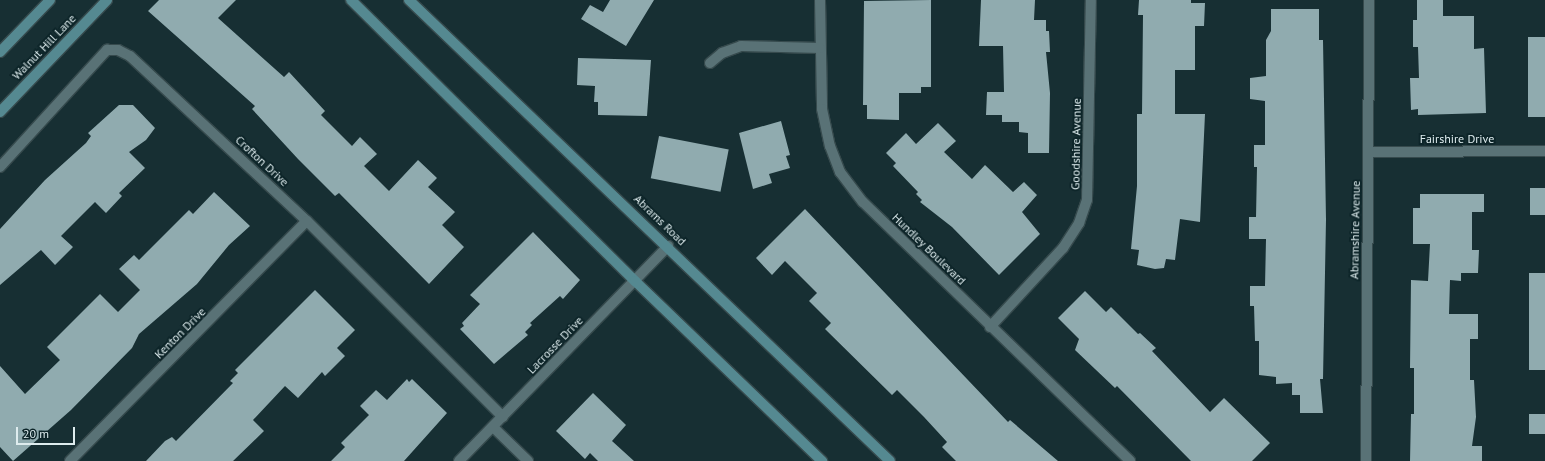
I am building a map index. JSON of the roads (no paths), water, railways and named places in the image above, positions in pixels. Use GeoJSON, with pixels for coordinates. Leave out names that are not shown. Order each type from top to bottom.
{"type":"FeatureCollection","features":[{"type":"Feature","properties":{"kind":"main road"},"geometry":{"type":"LineString","coordinates":[[0,52],[50,0]]}},
{"type":"Feature","properties":{"kind":"main road","name":"Walnut Hill Lane"},"geometry":{"type":"LineString","coordinates":[[0,112],[107,0]]}},
{"type":"Feature","properties":{"kind":"main road"},"geometry":{"type":"LineString","coordinates":[[351,0],[635,281],[822,461]]}},
{"type":"Feature","properties":{"kind":"main road","name":"Abrams Road"},"geometry":{"type":"LineString","coordinates":[[409,0],[668,246],[890,461]]}},
{"type":"Feature","properties":{"kind":"street","name":"Hundley Boulevard"},"geometry":{"type":"LineString","coordinates":[[820,0],[822,109],[830,146],[840,172],[863,202],[990,327],[1130,461]]}},
{"type":"Feature","properties":{"kind":"street","name":"Goodshire Avenue"},"geometry":{"type":"LineString","coordinates":[[990,327],[1063,248],[1079,223],[1087,200],[1091,0]]}},
{"type":"Feature","properties":{"kind":"street","name":"Abramshire Avenue"},"geometry":{"type":"LineString","coordinates":[[1366,461],[1369,0]]}},
{"type":"Feature","properties":{"kind":"street"},"geometry":{"type":"LineString","coordinates":[[710,63],[722,53],[741,46],[820,48]]}},
{"type":"Feature","properties":{"kind":"street","name":"Crofton Drive"},"geometry":{"type":"LineString","coordinates":[[0,167],[97,59],[107,50],[118,50],[130,56],[307,221],[503,416]]}},
{"type":"Feature","properties":{"kind":"street","name":"Fairshire Drive"},"geometry":{"type":"LineString","coordinates":[[1368,152],[1545,151]]}},
{"type":"Feature","properties":{"kind":"street","name":"Kenton Drive"},"geometry":{"type":"LineString","coordinates":[[70,461],[307,221]]}},
{"type":"Feature","properties":{"kind":"street","name":"Lacrosse Drive"},"geometry":{"type":"LineString","coordinates":[[459,461],[668,246]]}},
{"type":"Feature","properties":{"kind":"street"},"geometry":{"type":"LineString","coordinates":[[493,427],[528,461]]}}]}
